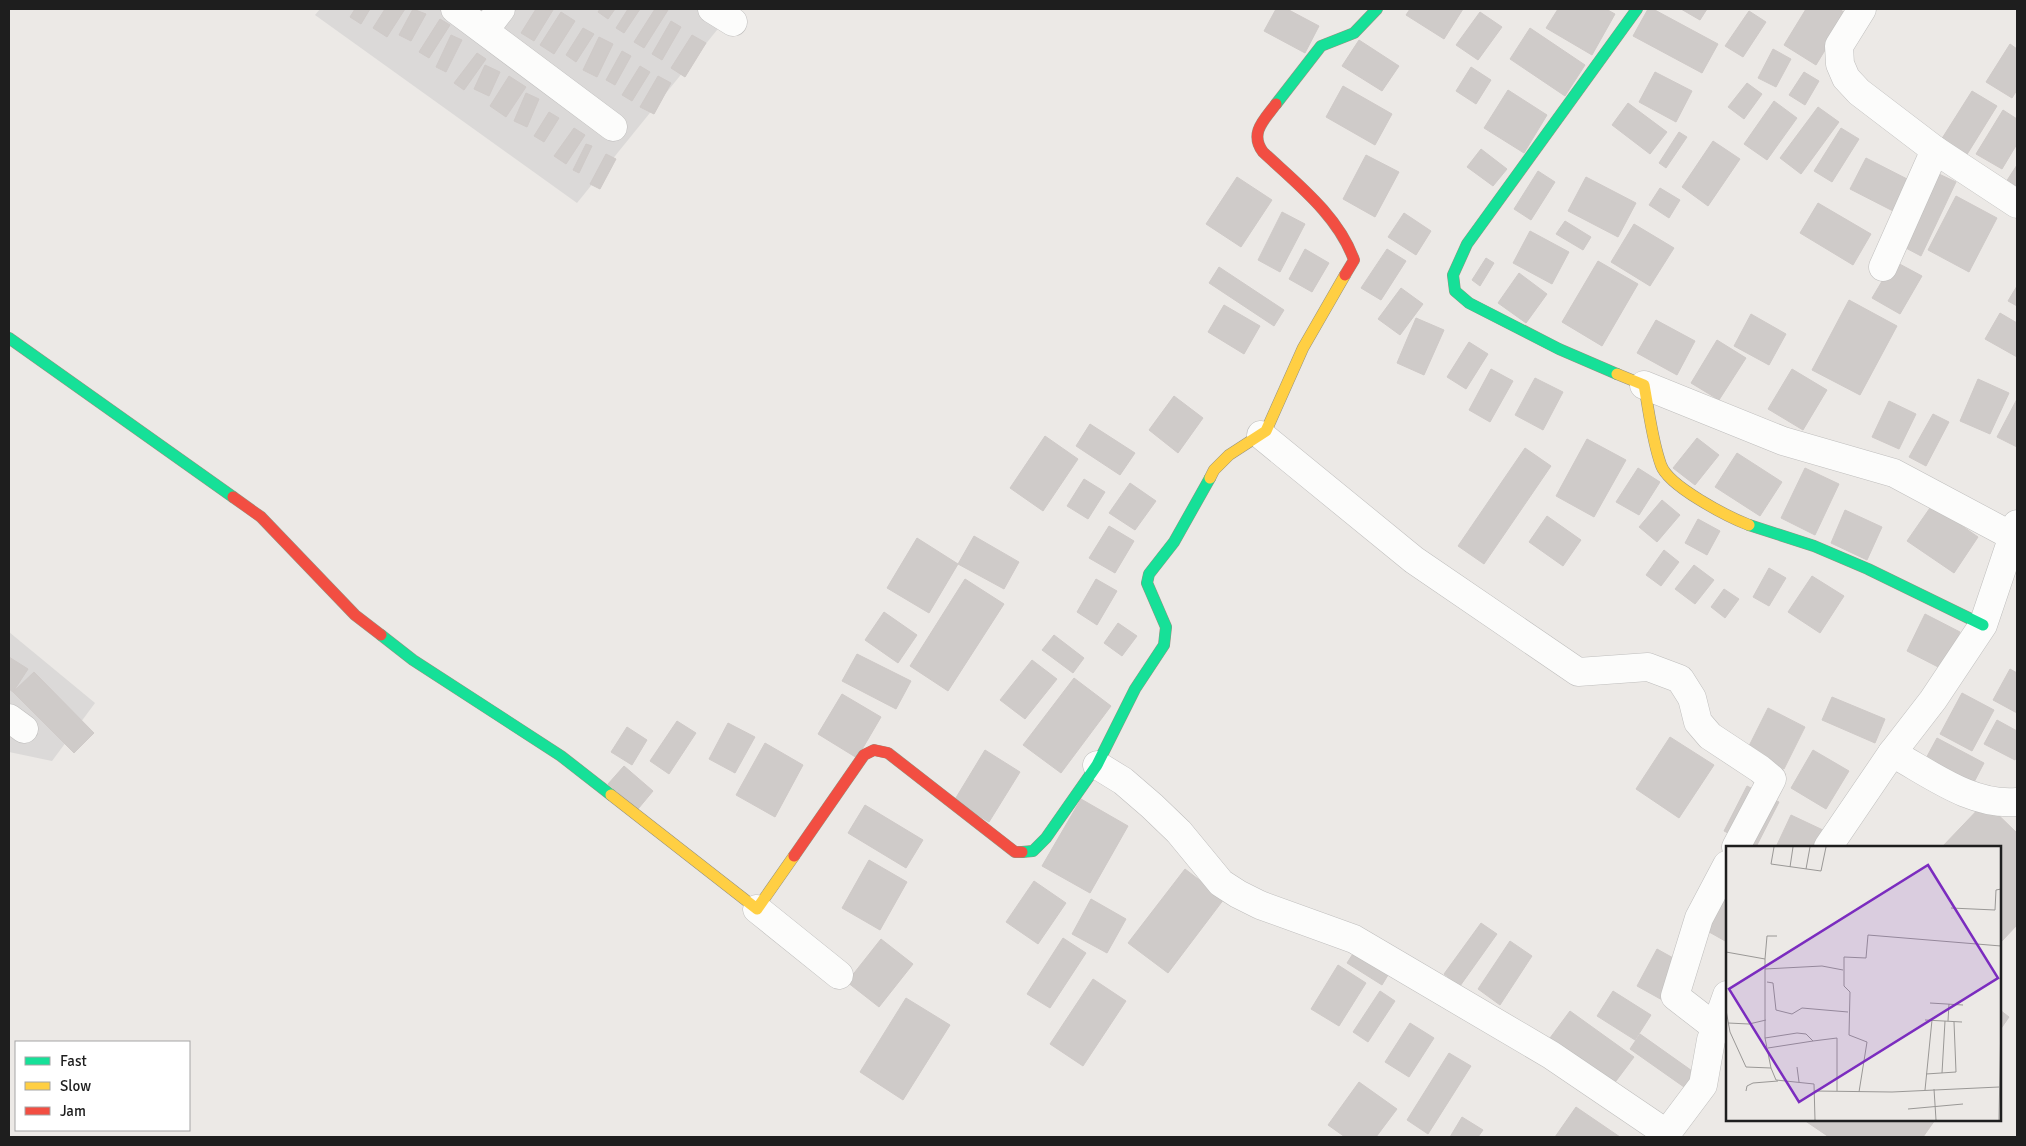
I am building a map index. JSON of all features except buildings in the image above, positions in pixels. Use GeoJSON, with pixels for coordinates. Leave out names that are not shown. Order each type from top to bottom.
{"type":"FeatureCollection","features":[{"type":"Feature","properties":{"kind":"street"},"geometry":{"type":"LineString","coordinates":[[455,9],[493,20],[613,127]]}},
{"type":"Feature","properties":{"kind":"street"},"geometry":{"type":"LineString","coordinates":[[757,908],[864,754],[874,750],[888,752],[1015,852],[1023,854],[1033,851],[1046,838],[1097,765],[1135,690],[1164,645],[1166,627],[1147,584],[1149,574],[1174,542],[1214,470],[1230,455],[1266,431],[1303,348],[1354,260],[1352,248],[1345,238],[1316,204],[1257,144],[1258,127],[1321,46],[1354,33],[1378,9]]}},
{"type":"Feature","properties":{"kind":"street"},"geometry":{"type":"LineString","coordinates":[[1637,9],[1467,244],[1453,275],[1455,291],[1468,303],[1559,349],[1644,385],[1784,440],[1894,473],[2015,530],[1999,582],[1982,625],[1933,700],[1892,753],[1829,846]]}},
{"type":"Feature","properties":{"kind":"street"},"geometry":{"type":"LineString","coordinates":[[1860,10],[1839,46],[1840,64],[1846,78],[1858,92],[1936,150],[2017,204]]}},
{"type":"Feature","properties":{"kind":"street"},"geometry":{"type":"LineString","coordinates":[[1883,267],[1936,150]]}},
{"type":"Feature","properties":{"kind":"street"},"geometry":{"type":"LineString","coordinates":[[9,338],[261,518],[355,615],[413,660],[562,756],[757,908],[839,975]]}},
{"type":"Feature","properties":{"kind":"street"},"geometry":{"type":"LineString","coordinates":[[1644,385],[1662,467],[1674,482],[1724,515],[1762,530],[1814,546],[1982,625]]}},
{"type":"Feature","properties":{"kind":"street"},"geometry":{"type":"LineString","coordinates":[[1261,435],[1414,560],[1578,672],[1648,666],[1680,679],[1692,698],[1698,722],[1710,736],[1760,768],[1772,779],[1737,846]]}},
{"type":"Feature","properties":{"kind":"street"},"geometry":{"type":"LineString","coordinates":[[1892,753],[1972,797],[2006,803],[2017,802]]}},
{"type":"Feature","properties":{"kind":"street"},"geometry":{"type":"LineString","coordinates":[[1097,765],[1124,781],[1152,806],[1179,832],[1221,882],[1238,894],[1260,905],[1354,939],[1551,1055],[1665,1135],[1703,1085],[1715,1027],[1726,998]]}},
{"type":"Feature","properties":{"kind":"street"},"geometry":{"type":"LineString","coordinates":[[1715,1027],[1675,996],[1700,918],[1726,867]]}},
{"type":"Feature","properties":{"kind":"shaded area"},"geometry":{"type":"Polygon","coordinates":[[[320,9],[734,9],[577,203],[315,15],[320,9]]]}},
{"type":"Feature","properties":{"kind":"shaded area"},"geometry":{"type":"Polygon","coordinates":[[[9,632],[95,703],[52,761],[9,752],[9,632]]]}},
{"type":"Feature","properties":{"kind":"traffic: fast"},"geometry":{"type":"LineString","coordinates":[[1276,104],[1321,46],[1354,33],[1377,9]]}},
{"type":"Feature","properties":{"kind":"traffic: fast"},"geometry":{"type":"LineString","coordinates":[[1617,374],[1559,349],[1469,303],[1455,291],[1453,275],[1467,244],[1637,9]]}},
{"type":"Feature","properties":{"kind":"traffic: fast"},"geometry":{"type":"LineString","coordinates":[[9,338],[233,497]]}},
{"type":"Feature","properties":{"kind":"traffic: fast"},"geometry":{"type":"LineString","coordinates":[[1022,852],[1033,851],[1046,838],[1097,765],[1135,689],[1164,645],[1166,627],[1147,583],[1149,574],[1174,542],[1210,478]]}},
{"type":"Feature","properties":{"kind":"traffic: fast"},"geometry":{"type":"LineString","coordinates":[[1749,525],[1814,546],[1868,569],[1983,625]]}},
{"type":"Feature","properties":{"kind":"traffic: fast"},"geometry":{"type":"LineString","coordinates":[[381,635],[413,660],[561,756],[611,795]]}},
{"type":"Feature","properties":{"kind":"traffic: slow"},"geometry":{"type":"LineString","coordinates":[[1210,478],[1214,470],[1229,455],[1266,431],[1303,348],[1345,275]]}},
{"type":"Feature","properties":{"kind":"traffic: slow"},"geometry":{"type":"LineString","coordinates":[[1617,374],[1644,385],[1655,446],[1661,465],[1666,473],[1686,491],[1700,500],[1749,525]]}},
{"type":"Feature","properties":{"kind":"traffic: slow"},"geometry":{"type":"LineString","coordinates":[[611,795],[757,909],[794,856]]}},
{"type":"Feature","properties":{"kind":"traffic: jam"},"geometry":{"type":"LineString","coordinates":[[1276,104],[1260,127],[1257,139],[1259,145],[1263,152],[1315,201],[1338,228],[1354,260],[1345,275]]}},
{"type":"Feature","properties":{"kind":"traffic: jam"},"geometry":{"type":"LineString","coordinates":[[233,497],[261,517],[355,615],[381,635]]}},
{"type":"Feature","properties":{"kind":"traffic: jam"},"geometry":{"type":"LineString","coordinates":[[794,856],[864,755],[874,750],[888,753],[1015,852],[1022,852]]}}]}
